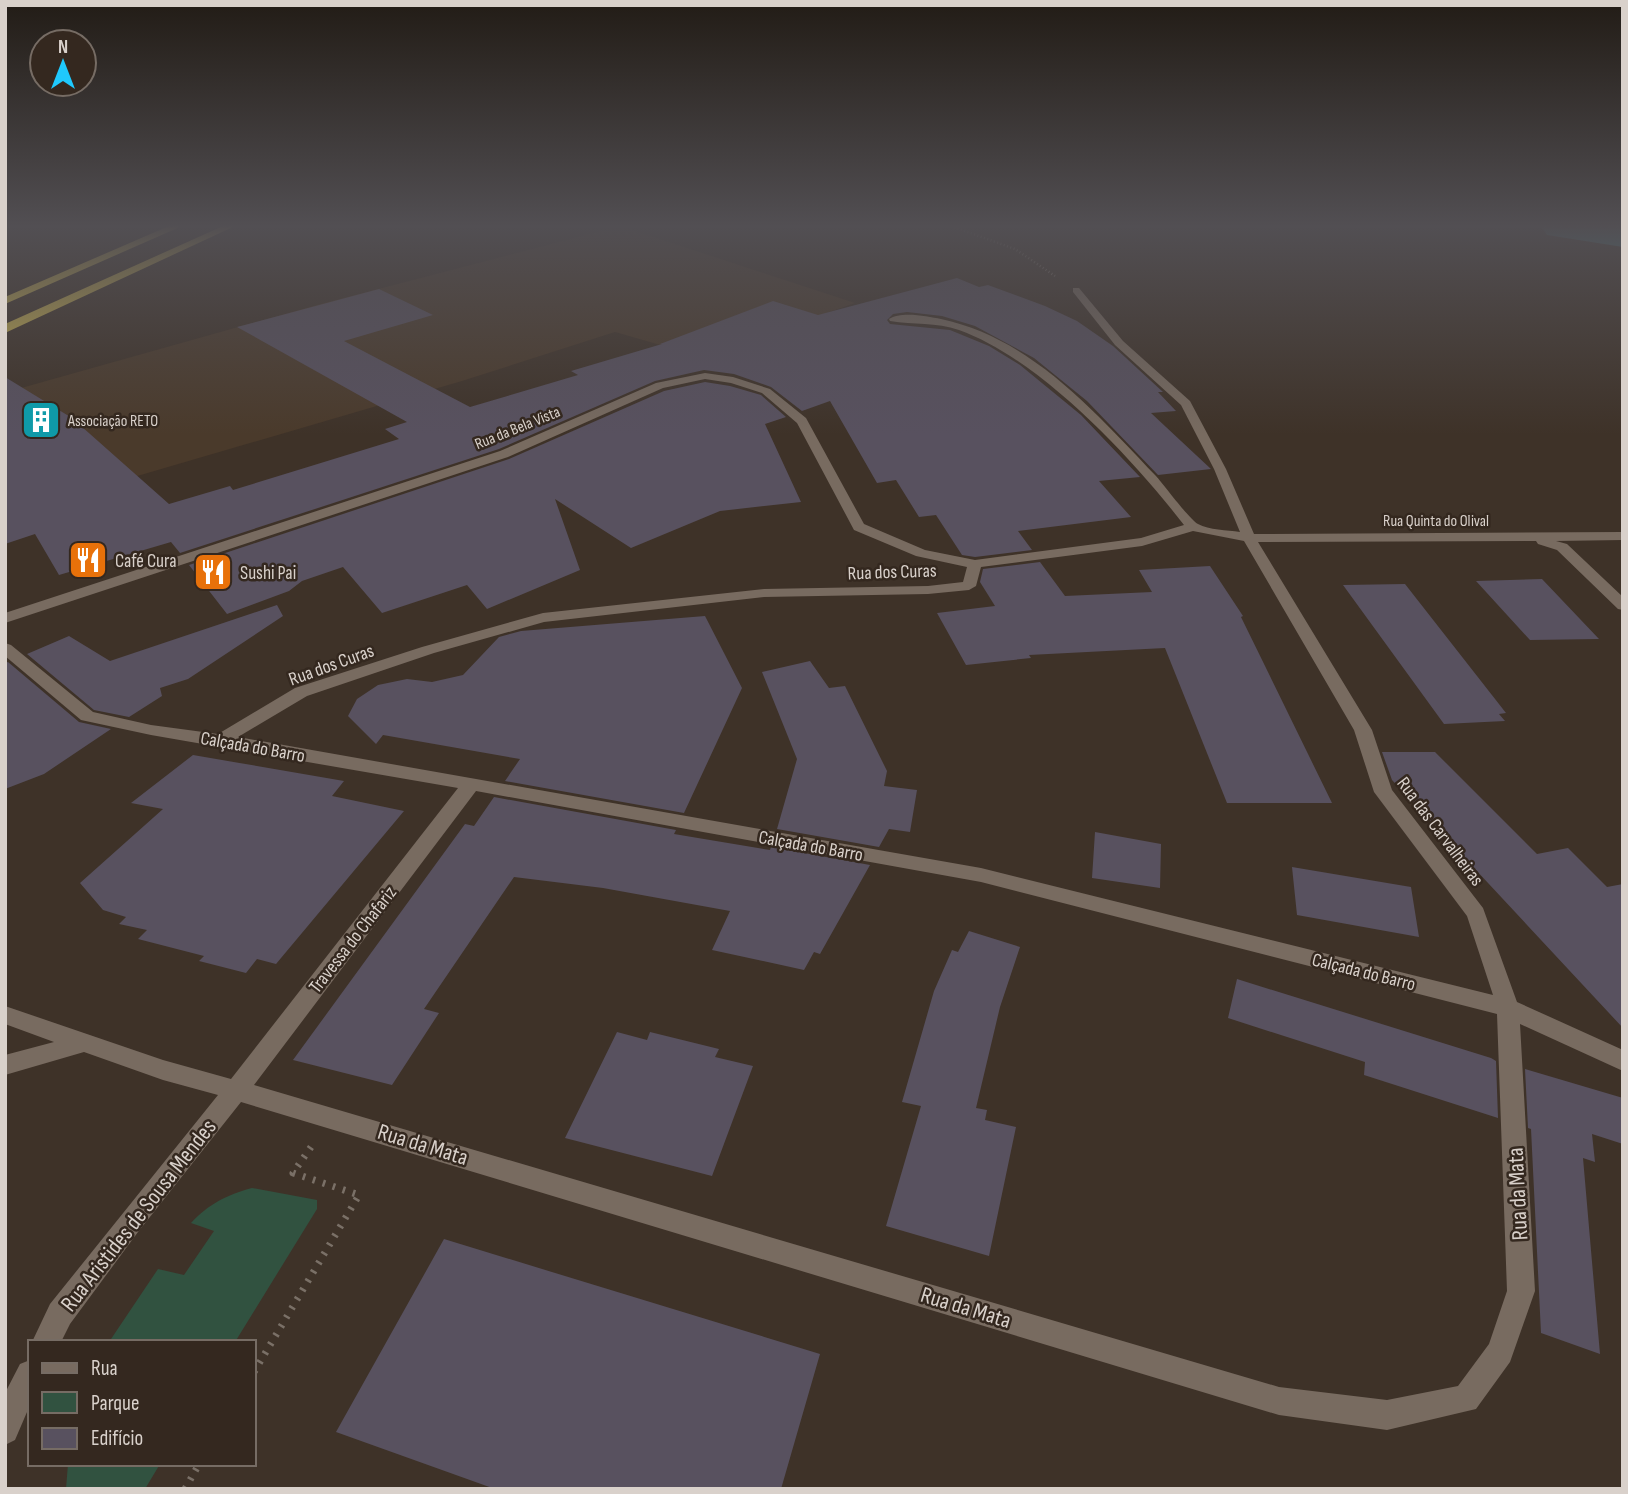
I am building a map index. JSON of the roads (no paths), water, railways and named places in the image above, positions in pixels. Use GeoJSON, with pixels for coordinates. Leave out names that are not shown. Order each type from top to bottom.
{"type":"FeatureCollection","features":[{"type":"Feature","properties":{"kind":"highway"},"geometry":{"type":"LineString","coordinates":[[5,329],[78,296]]}},
{"type":"Feature","properties":{"kind":"street","name":"Rua das Carvalheiras"},"geometry":{"type":"LineString","coordinates":[[1081,296],[1119,343],[1186,403],[1220,469],[1249,538],[1363,730],[1382,792],[1476,913],[1508,1008]]}},
{"type":"Feature","properties":{"kind":"street"},"geometry":{"type":"LineString","coordinates":[[894,319],[910,317],[960,326],[988,337],[1031,362],[1061,387],[1170,496],[1192,527]]}},
{"type":"Feature","properties":{"kind":"street","name":"Rua da Bela Vista"},"geometry":{"type":"LineString","coordinates":[[5,618],[504,454],[660,385],[705,376],[733,380],[766,391],[802,421],[859,527],[921,553],[975,564]]}},
{"type":"Feature","properties":{"kind":"street"},"geometry":{"type":"LineString","coordinates":[[975,564],[1142,542],[1192,527],[1249,538]]}},
{"type":"Feature","properties":{"kind":"street","name":"Rua Quinta do Olival"},"geometry":{"type":"LineString","coordinates":[[1249,538],[1623,536]]}},
{"type":"Feature","properties":{"kind":"street"},"geometry":{"type":"LineString","coordinates":[[1535,538],[1562,547],[1623,607]]}},
{"type":"Feature","properties":{"kind":"street","name":"Rua dos Curas"},"geometry":{"type":"LineString","coordinates":[[221,740],[301,692],[428,650],[543,618],[764,593],[928,590],[969,586],[975,564]]}},
{"type":"Feature","properties":{"kind":"street","name":"Calçada do Barro"},"geometry":{"type":"LineString","coordinates":[[5,648],[87,716],[151,730],[221,740],[981,875],[1508,1008],[1623,1060]]}},
{"type":"Feature","properties":{"kind":"street","name":"Travessa do Chafariz"},"geometry":{"type":"LineString","coordinates":[[234,1092],[470,786]]}},
{"type":"Feature","properties":{"kind":"street","name":"Rua da Mata"},"geometry":{"type":"LineString","coordinates":[[5,1015],[234,1092],[332,1117],[1279,1401],[1387,1415],[1466,1399],[1500,1352],[1521,1291],[1508,1008]]}},
{"type":"Feature","properties":{"kind":"street"},"geometry":{"type":"LineString","coordinates":[[5,1065],[83,1043]]}},
{"type":"Feature","properties":{"kind":"street","name":"Rua Aristides de Sousa Mendes"},"geometry":{"type":"LineString","coordinates":[[47,1340],[60,1314],[234,1092]]}},
{"type":"Feature","properties":{"kind":"street"},"geometry":{"type":"LineString","coordinates":[[5,1430],[28,1378]]}},
{"type":"Feature","properties":{"kind":"place","name":"Associação RETO"},"geometry":{"type":"Point","coordinates":[41,420]}},
{"type":"Feature","properties":{"kind":"place","name":"Café Cura"},"geometry":{"type":"Point","coordinates":[88,560]}},
{"type":"Feature","properties":{"kind":"place","name":"Sushi Pai"},"geometry":{"type":"Point","coordinates":[213,572]}}]}
